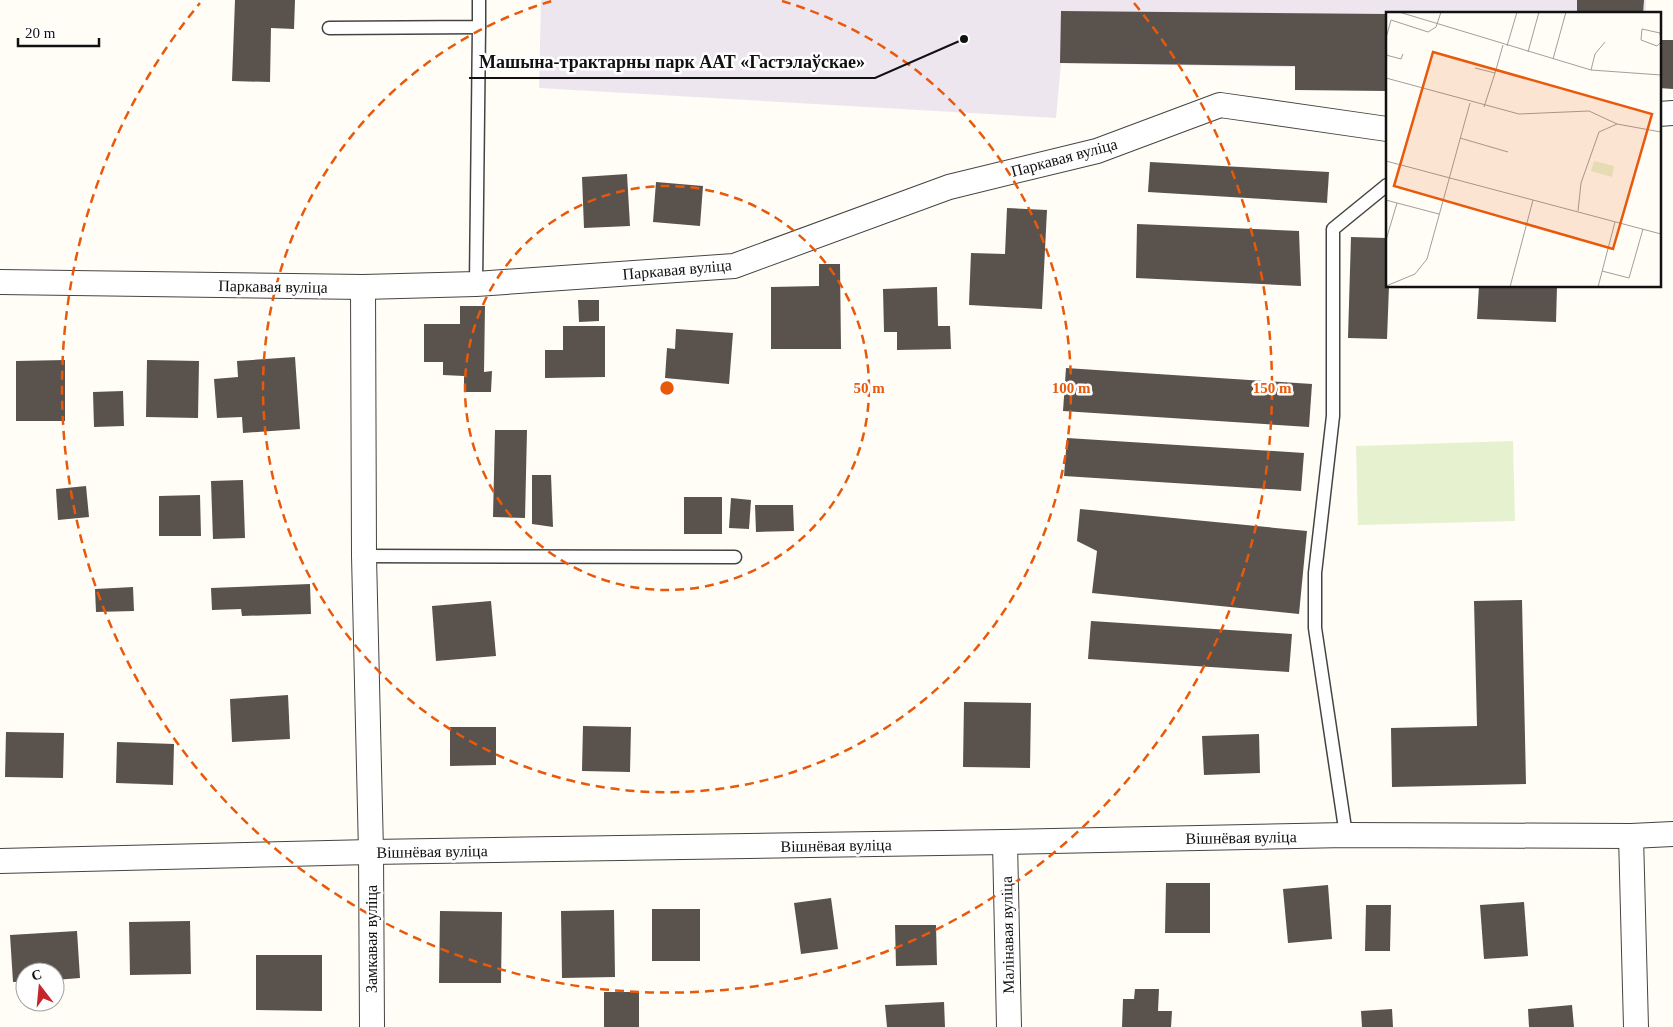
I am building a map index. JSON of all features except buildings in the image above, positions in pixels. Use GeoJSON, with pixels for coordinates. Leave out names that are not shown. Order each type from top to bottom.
{"type":"FeatureCollection","features":[{"type":"Feature","properties":{"kind":"street","name":"Паркавая вуліца"},"geometry":{"type":"LineString","coordinates":[[0,282],[363,287],[476,284],[734,266],[949,187],[1097,151],[1220,106],[1386,129]]}},
{"type":"Feature","properties":{"kind":"street"},"geometry":{"type":"LineString","coordinates":[[1660,114],[1673,113]]}},
{"type":"Feature","properties":{"kind":"street","name":"Замкавая вуліца"},"geometry":{"type":"LineString","coordinates":[[363,287],[364,556],[371,852],[372,1027]]}},
{"type":"Feature","properties":{"kind":"street","name":"Вішнёвая вуліца"},"geometry":{"type":"LineString","coordinates":[[0,861],[371,852],[1005,842],[1346,834],[1631,836],[1673,834]]}},
{"type":"Feature","properties":{"kind":"street"},"geometry":{"type":"LineString","coordinates":[[1631,836],[1636,1027]]}},
{"type":"Feature","properties":{"kind":"street","name":"Малінавая вуліца"},"geometry":{"type":"LineString","coordinates":[[1005,842],[1009,1027]]}},
{"type":"Feature","properties":{"kind":"lane"},"geometry":{"type":"LineString","coordinates":[[476,284],[479,0]]}},
{"type":"Feature","properties":{"kind":"lane"},"geometry":{"type":"LineString","coordinates":[[329,28],[479,27]]}},
{"type":"Feature","properties":{"kind":"lane"},"geometry":{"type":"LineString","coordinates":[[1346,834],[1315,628],[1315,573],[1333,416],[1333,229],[1386,186]]}},
{"type":"Feature","properties":{"kind":"lane"},"geometry":{"type":"LineString","coordinates":[[364,556],[736,557]]}},
{"type":"Feature","properties":{"kind":"shaded area"},"geometry":{"type":"Polygon","coordinates":[[[541,0],[1646,0],[1646,12],[1386,12],[1386,69],[1061,63],[1056,118],[539,88],[541,0]]]}},
{"type":"Feature","properties":{"kind":"green space"},"geometry":{"type":"Polygon","coordinates":[[[1513,441],[1515,521],[1358,525],[1356,446],[1513,441]]]}},
{"type":"Feature","properties":{"kind":"place","name":"Машына-трактарны парк ААТ «Гастэлаўскае»"},"geometry":{"type":"Point","coordinates":[964,39]}}]}
